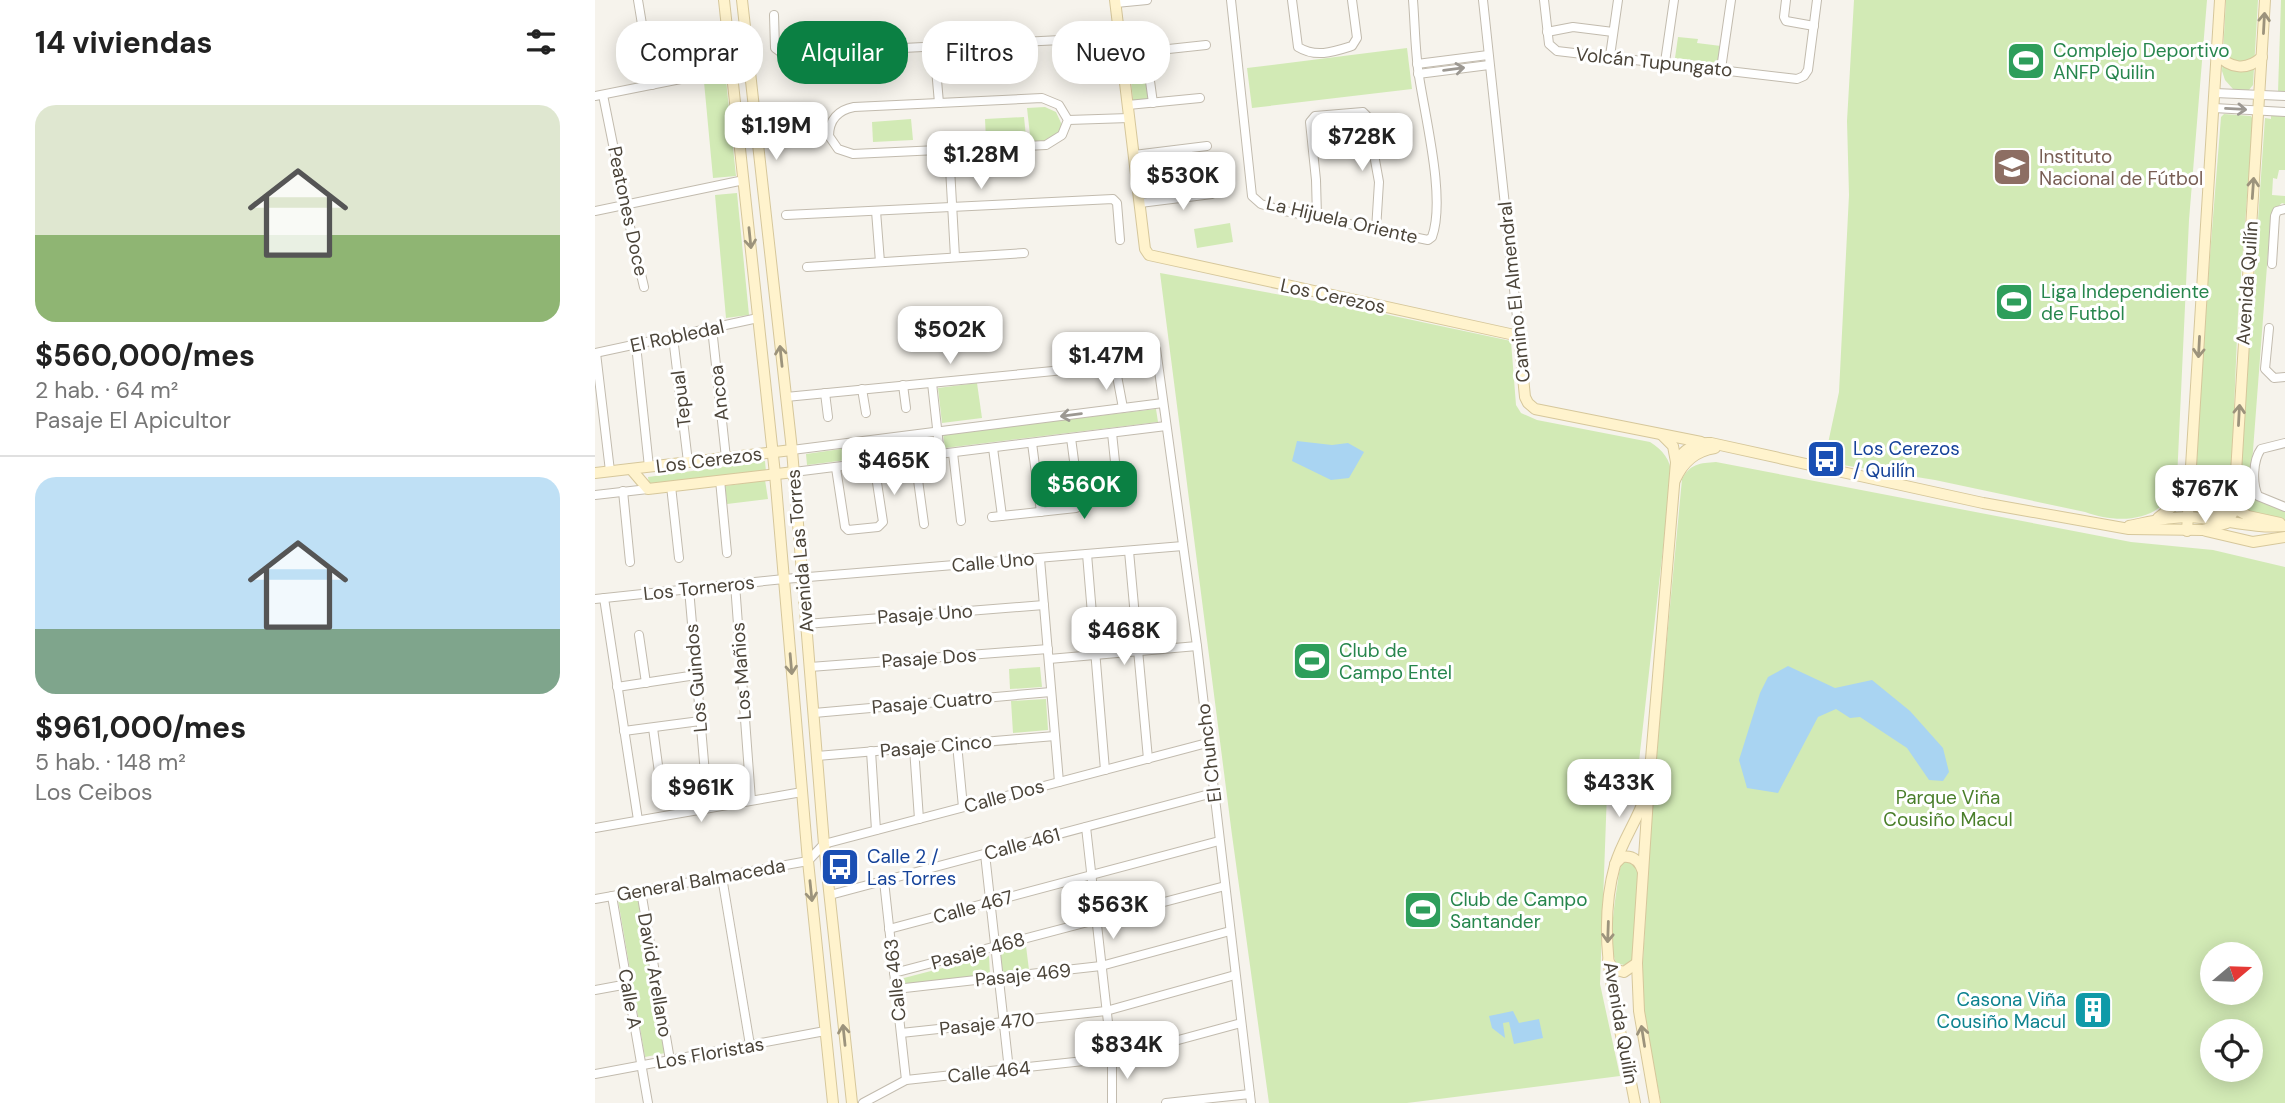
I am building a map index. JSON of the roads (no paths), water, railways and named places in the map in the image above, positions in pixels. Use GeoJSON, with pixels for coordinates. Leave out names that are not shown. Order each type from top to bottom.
{"type":"FeatureCollection","features":[{"type":"Feature","properties":{"kind":"main road","name":"Avenida Las Torres"},"geometry":{"type":"LineString","coordinates":[[724,0],[726,21]]}},
{"type":"Feature","properties":{"kind":"main road","name":"Avenida Las Torres"},"geometry":{"type":"LineString","coordinates":[[742,0],[744,21]]}},
{"type":"Feature","properties":{"kind":"main road"},"geometry":{"type":"LineString","coordinates":[[2187,531],[2220,0]]}},
{"type":"Feature","properties":{"kind":"main road","name":"Avenida Quilín"},"geometry":{"type":"LineString","coordinates":[[2229,521],[2234,508],[2265,0]]}},
{"type":"Feature","properties":{"kind":"main road"},"geometry":{"type":"LineString","coordinates":[[1116,2],[1118,21]]}},
{"type":"Feature","properties":{"kind":"main road"},"geometry":{"type":"LineString","coordinates":[[2217,54],[2227,64],[2241,67],[2251,65],[2262,57]]}},
{"type":"Feature","properties":{"kind":"main road","name":"Avenida Las Torres"},"geometry":{"type":"LineString","coordinates":[[733,84],[773,452],[808,861],[833,1103]]}},
{"type":"Feature","properties":{"kind":"main road","name":"Avenida Las Torres"},"geometry":{"type":"LineString","coordinates":[[751,84],[792,450],[824,844],[852,1103]]}},
{"type":"Feature","properties":{"kind":"main road"},"geometry":{"type":"LineString","coordinates":[[1125,84],[1140,203]]}},
{"type":"Feature","properties":{"kind":"main road"},"geometry":{"type":"LineString","coordinates":[[745,195],[755,198],[763,194]]}},
{"type":"Feature","properties":{"kind":"main road","name":"Los Cerezos"},"geometry":{"type":"LineString","coordinates":[[1140,203],[1147,254],[1153,257],[1519,336]]}},
{"type":"Feature","properties":{"kind":"main road","name":"Camino El Almendral"},"geometry":{"type":"LineString","coordinates":[[1519,336],[1525,397],[1531,407],[1704,443]]}},
{"type":"Feature","properties":{"kind":"main road"},"geometry":{"type":"LineString","coordinates":[[1660,435],[1683,458]]}},
{"type":"Feature","properties":{"kind":"main road"},"geometry":{"type":"LineString","coordinates":[[1676,438],[1683,458]]}},
{"type":"Feature","properties":{"kind":"main road"},"geometry":{"type":"LineString","coordinates":[[1683,458],[1704,443],[1983,503],[2139,530],[2203,530],[2219,527],[2229,521]]}},
{"type":"Feature","properties":{"kind":"main road"},"geometry":{"type":"LineString","coordinates":[[1683,458],[1705,450],[1726,448]]}},
{"type":"Feature","properties":{"kind":"main road","name":"Los Cerezos"},"geometry":{"type":"LineString","coordinates":[[595,473],[792,450]]}},
{"type":"Feature","properties":{"kind":"main road","name":"Avenida Quilín"},"geometry":{"type":"LineString","coordinates":[[1655,1103],[1639,1011],[1637,963],[1673,486],[1683,458]]}},
{"type":"Feature","properties":{"kind":"main road","name":"Los Cerezos"},"geometry":{"type":"LineString","coordinates":[[631,469],[648,489],[794,472]]}},
{"type":"Feature","properties":{"kind":"main road"},"geometry":{"type":"LineString","coordinates":[[2156,519],[2177,503],[2186,488],[2191,471]]}},
{"type":"Feature","properties":{"kind":"main road"},"geometry":{"type":"LineString","coordinates":[[2190,498],[2194,505],[2201,508],[2226,512],[2234,508],[2245,515],[2285,525]]}},
{"type":"Feature","properties":{"kind":"main road"},"geometry":{"type":"LineString","coordinates":[[2123,528],[2156,519],[2189,517],[2258,527],[2285,525]]}},
{"type":"Feature","properties":{"kind":"main road"},"geometry":{"type":"LineString","coordinates":[[2203,530],[2253,542],[2285,537]]}},
{"type":"Feature","properties":{"kind":"main road","name":"Avenida Quilín"},"geometry":{"type":"LineString","coordinates":[[1635,1103],[1608,961],[1609,898],[1615,864],[1637,819],[1649,783]]}},
{"type":"Feature","properties":{"kind":"main road"},"geometry":{"type":"LineString","coordinates":[[1615,864],[1622,857],[1631,857],[1639,862],[1643,872]]}},
{"type":"Feature","properties":{"kind":"main road"},"geometry":{"type":"LineString","coordinates":[[1608,961],[1614,969],[1624,972],[1637,963]]}},
{"type":"Feature","properties":{"kind":"street"},"geometry":{"type":"LineString","coordinates":[[638,0],[652,85]]}},
{"type":"Feature","properties":{"kind":"street"},"geometry":{"type":"LineString","coordinates":[[1116,2],[1147,0]]}},
{"type":"Feature","properties":{"kind":"street","name":"La Hijuela Oriente"},"geometry":{"type":"LineString","coordinates":[[1231,0],[1252,196],[1261,204],[1421,240],[1432,237],[1437,220],[1436,192],[1419,74]]}},
{"type":"Feature","properties":{"kind":"street"},"geometry":{"type":"LineString","coordinates":[[1291,0],[1298,47],[1308,53],[1329,53],[1352,46],[1357,38],[1352,0]]}},
{"type":"Feature","properties":{"kind":"street"},"geometry":{"type":"LineString","coordinates":[[1413,0],[1419,74],[1488,60]]}},
{"type":"Feature","properties":{"kind":"street","name":"Camino El Almendral"},"geometry":{"type":"LineString","coordinates":[[1483,0],[1519,336]]}},
{"type":"Feature","properties":{"kind":"street"},"geometry":{"type":"LineString","coordinates":[[1543,0],[1547,32],[1573,27],[1613,32]]}},
{"type":"Feature","properties":{"kind":"street"},"geometry":{"type":"LineString","coordinates":[[1610,56],[1618,0]]}},
{"type":"Feature","properties":{"kind":"street"},"geometry":{"type":"LineString","coordinates":[[1665,62],[1674,0]]}},
{"type":"Feature","properties":{"kind":"street"},"geometry":{"type":"LineString","coordinates":[[1721,69],[1731,0]]}},
{"type":"Feature","properties":{"kind":"street"},"geometry":{"type":"LineString","coordinates":[[1786,0],[1784,20],[1814,26],[1817,0]]}},
{"type":"Feature","properties":{"kind":"street"},"geometry":{"type":"LineString","coordinates":[[774,15],[775,48],[781,53],[922,47]]}},
{"type":"Feature","properties":{"kind":"street","name":"Volcán Tupungato"},"geometry":{"type":"LineString","coordinates":[[1547,32],[1549,44],[1557,51],[1795,79],[1804,76],[1808,71],[1814,26]]}},
{"type":"Feature","properties":{"kind":"street"},"geometry":{"type":"LineString","coordinates":[[1170,49],[1206,45]]}},
{"type":"Feature","properties":{"kind":"street"},"geometry":{"type":"LineString","coordinates":[[1417,64],[1488,60]]}},
{"type":"Feature","properties":{"kind":"street"},"geometry":{"type":"LineString","coordinates":[[599,96],[657,84]]}},
{"type":"Feature","properties":{"kind":"street"},"geometry":{"type":"LineString","coordinates":[[937,84],[939,103]]}},
{"type":"Feature","properties":{"kind":"street"},"geometry":{"type":"LineString","coordinates":[[1150,84],[1153,103]]}},
{"type":"Feature","properties":{"kind":"street"},"geometry":{"type":"LineString","coordinates":[[2215,93],[2285,96]]}},
{"type":"Feature","properties":{"kind":"street","name":"Peatones Doce"},"geometry":{"type":"LineString","coordinates":[[599,96],[644,287]]}},
{"type":"Feature","properties":{"kind":"street"},"geometry":{"type":"LineString","coordinates":[[1128,106],[1200,98]]}},
{"type":"Feature","properties":{"kind":"street"},"geometry":{"type":"LineString","coordinates":[[1047,99],[1059,105],[1067,120],[1062,135],[1046,145],[949,150],[853,154],[836,147],[829,132],[834,118],[849,108],[939,103],[1047,99]]}},
{"type":"Feature","properties":{"kind":"street"},"geometry":{"type":"LineString","coordinates":[[2214,108],[2285,112]]}},
{"type":"Feature","properties":{"kind":"street"},"geometry":{"type":"LineString","coordinates":[[1317,216],[1310,122],[1315,116],[1363,112],[1367,116],[1378,183],[1376,230]]}},
{"type":"Feature","properties":{"kind":"street"},"geometry":{"type":"LineString","coordinates":[[1067,120],[1129,118]]}},
{"type":"Feature","properties":{"kind":"street"},"geometry":{"type":"LineString","coordinates":[[756,124],[773,135],[829,132]]}},
{"type":"Feature","properties":{"kind":"street"},"geometry":{"type":"LineString","coordinates":[[759,149],[773,135]]}},
{"type":"Feature","properties":{"kind":"street"},"geometry":{"type":"LineString","coordinates":[[1134,155],[1207,146]]}},
{"type":"Feature","properties":{"kind":"street"},"geometry":{"type":"LineString","coordinates":[[949,150],[955,257]]}},
{"type":"Feature","properties":{"kind":"street"},"geometry":{"type":"LineString","coordinates":[[595,211],[744,180]]}},
{"type":"Feature","properties":{"kind":"street"},"geometry":{"type":"LineString","coordinates":[[1140,203],[1212,194]]}},
{"type":"Feature","properties":{"kind":"street"},"geometry":{"type":"LineString","coordinates":[[786,215],[1114,200],[1117,203],[1120,240]]}},
{"type":"Feature","properties":{"kind":"street"},"geometry":{"type":"LineString","coordinates":[[2273,264],[2274,216],[2285,209]]}},
{"type":"Feature","properties":{"kind":"street"},"geometry":{"type":"LineString","coordinates":[[876,211],[880,262]]}},
{"type":"Feature","properties":{"kind":"street"},"geometry":{"type":"LineString","coordinates":[[807,267],[1024,253]]}},
{"type":"Feature","properties":{"kind":"street","name":"El Robledal"},"geometry":{"type":"LineString","coordinates":[[596,353],[758,318]]}},
{"type":"Feature","properties":{"kind":"street","name":"Ancoa"},"geometry":{"type":"LineString","coordinates":[[712,328],[726,458]]}},
{"type":"Feature","properties":{"kind":"street"},"geometry":{"type":"LineString","coordinates":[[2269,328],[2265,369],[2274,378],[2285,377]]}},
{"type":"Feature","properties":{"kind":"street","name":"Tepual"},"geometry":{"type":"LineString","coordinates":[[673,337],[688,462]]}},
{"type":"Feature","properties":{"kind":"street"},"geometry":{"type":"LineString","coordinates":[[636,345],[649,467]]}},
{"type":"Feature","properties":{"kind":"street","name":"El Chuncho"},"geometry":{"type":"LineString","coordinates":[[1156,349],[1197,646],[1250,1098]]}},
{"type":"Feature","properties":{"kind":"street"},"geometry":{"type":"LineString","coordinates":[[596,353],[610,471]]}},
{"type":"Feature","properties":{"kind":"street"},"geometry":{"type":"LineString","coordinates":[[786,397],[1115,365],[1123,408]]}},
{"type":"Feature","properties":{"kind":"street"},"geometry":{"type":"LineString","coordinates":[[932,383],[940,454]]}},
{"type":"Feature","properties":{"kind":"street"},"geometry":{"type":"LineString","coordinates":[[903,385],[906,408]]}},
{"type":"Feature","properties":{"kind":"street"},"geometry":{"type":"LineString","coordinates":[[862,389],[866,413]]}},
{"type":"Feature","properties":{"kind":"street"},"geometry":{"type":"LineString","coordinates":[[825,393],[828,417]]}},
{"type":"Feature","properties":{"kind":"street","name":"Los Cerezos"},"geometry":{"type":"LineString","coordinates":[[792,450],[1163,403]]}},
{"type":"Feature","properties":{"kind":"street","name":"Los Cerezos"},"geometry":{"type":"LineString","coordinates":[[794,472],[1166,426]]}},
{"type":"Feature","properties":{"kind":"street"},"geometry":{"type":"LineString","coordinates":[[1112,433],[1119,500]]}},
{"type":"Feature","properties":{"kind":"street"},"geometry":{"type":"LineString","coordinates":[[992,448],[997,516],[1076,508],[1081,504],[1071,438]]}},
{"type":"Feature","properties":{"kind":"street"},"geometry":{"type":"LineString","coordinates":[[1032,443],[1041,512]]}},
{"type":"Feature","properties":{"kind":"street"},"geometry":{"type":"LineString","coordinates":[[2285,443],[2261,449],[2257,455],[2255,483],[2258,496],[2285,507]]}},
{"type":"Feature","properties":{"kind":"street"},"geometry":{"type":"LineString","coordinates":[[953,453],[961,520]]}},
{"type":"Feature","properties":{"kind":"street"},"geometry":{"type":"LineString","coordinates":[[915,458],[924,524]]}},
{"type":"Feature","properties":{"kind":"street"},"geometry":{"type":"LineString","coordinates":[[836,468],[845,527],[850,530],[882,526],[874,463]]}},
{"type":"Feature","properties":{"kind":"street"},"geometry":{"type":"LineString","coordinates":[[720,481],[727,552]]}},
{"type":"Feature","properties":{"kind":"street"},"geometry":{"type":"LineString","coordinates":[[671,486],[679,558]]}},
{"type":"Feature","properties":{"kind":"street","name":"Los Cerezos"},"geometry":{"type":"LineString","coordinates":[[595,495],[648,489]]}},
{"type":"Feature","properties":{"kind":"street"},"geometry":{"type":"LineString","coordinates":[[623,491],[630,562]]}},
{"type":"Feature","properties":{"kind":"street","name":"Calle Uno"},"geometry":{"type":"LineString","coordinates":[[803,578],[1183,546]]}},
{"type":"Feature","properties":{"kind":"street"},"geometry":{"type":"LineString","coordinates":[[1129,551],[1148,759]]}},
{"type":"Feature","properties":{"kind":"street"},"geometry":{"type":"LineString","coordinates":[[1087,554],[1105,770]]}},
{"type":"Feature","properties":{"kind":"street"},"geometry":{"type":"LineString","coordinates":[[1040,559],[1059,782]]}},
{"type":"Feature","properties":{"kind":"street","name":"Los Torneros"},"geometry":{"type":"LineString","coordinates":[[599,599],[803,578]]}},
{"type":"Feature","properties":{"kind":"street","name":"Los Mañios"},"geometry":{"type":"LineString","coordinates":[[735,584],[751,800]]}},
{"type":"Feature","properties":{"kind":"street","name":"Los Guindos"},"geometry":{"type":"LineString","coordinates":[[689,589],[708,808]]}},
{"type":"Feature","properties":{"kind":"street"},"geometry":{"type":"LineString","coordinates":[[599,599],[617,687],[638,820]]}},
{"type":"Feature","properties":{"kind":"street","name":"Pasaje Uno"},"geometry":{"type":"LineString","coordinates":[[806,624],[1044,605]]}},
{"type":"Feature","properties":{"kind":"street"},"geometry":{"type":"LineString","coordinates":[[639,635],[646,683]]}},
{"type":"Feature","properties":{"kind":"street"},"geometry":{"type":"LineString","coordinates":[[1049,659],[1197,646]]}},
{"type":"Feature","properties":{"kind":"street","name":"Pasaje Dos"},"geometry":{"type":"LineString","coordinates":[[810,667],[1048,649]]}},
{"type":"Feature","properties":{"kind":"street"},"geometry":{"type":"LineString","coordinates":[[617,687],[696,676]]}},
{"type":"Feature","properties":{"kind":"street","name":"Pasaje Cuatro"},"geometry":{"type":"LineString","coordinates":[[814,713],[1051,692]]}},
{"type":"Feature","properties":{"kind":"street"},"geometry":{"type":"LineString","coordinates":[[624,732],[700,721]]}},
{"type":"Feature","properties":{"kind":"street"},"geometry":{"type":"LineString","coordinates":[[653,727],[660,780]]}},
{"type":"Feature","properties":{"kind":"street","name":"Pasaje Cinco"},"geometry":{"type":"LineString","coordinates":[[817,756],[1055,736]]}},
{"type":"Feature","properties":{"kind":"street","name":"Calle Dos"},"geometry":{"type":"LineString","coordinates":[[824,844],[1207,743]]}},
{"type":"Feature","properties":{"kind":"street"},"geometry":{"type":"LineString","coordinates":[[957,744],[963,807]]}},
{"type":"Feature","properties":{"kind":"street"},"geometry":{"type":"LineString","coordinates":[[914,748],[919,819]]}},
{"type":"Feature","properties":{"kind":"street"},"geometry":{"type":"LineString","coordinates":[[871,751],[876,830]]}},
{"type":"Feature","properties":{"kind":"street"},"geometry":{"type":"LineString","coordinates":[[595,828],[802,792]]}},
{"type":"Feature","properties":{"kind":"street","name":"Calle 461"},"geometry":{"type":"LineString","coordinates":[[829,895],[1213,793]]}},
{"type":"Feature","properties":{"kind":"street"},"geometry":{"type":"LineString","coordinates":[[1086,827],[1112,1058],[1112,1103]]}},
{"type":"Feature","properties":{"kind":"street","name":"Calle 467"},"geometry":{"type":"LineString","coordinates":[[889,929],[1219,841]]}},
{"type":"Feature","properties":{"kind":"street"},"geometry":{"type":"LineString","coordinates":[[808,861],[824,844]]}},
{"type":"Feature","properties":{"kind":"street"},"geometry":{"type":"LineString","coordinates":[[985,854],[1009,1070]]}},
{"type":"Feature","properties":{"kind":"street","name":"General Balmaceda"},"geometry":{"type":"LineString","coordinates":[[595,899],[808,861]]}},
{"type":"Feature","properties":{"kind":"street"},"geometry":{"type":"LineString","coordinates":[[722,877],[750,1045]]}},
{"type":"Feature","properties":{"kind":"street","name":"Calle 463"},"geometry":{"type":"LineString","coordinates":[[884,881],[906,1080]]}},
{"type":"Feature","properties":{"kind":"street","name":"Pasaje 468"},"geometry":{"type":"LineString","coordinates":[[894,973],[1225,886]]}},
{"type":"Feature","properties":{"kind":"street","name":"David Arellano"},"geometry":{"type":"LineString","coordinates":[[641,891],[670,1060]]}},
{"type":"Feature","properties":{"kind":"street","name":"Calle A"},"geometry":{"type":"LineString","coordinates":[[612,896],[648,1103]]}},
{"type":"Feature","properties":{"kind":"street","name":"Pasaje 469"},"geometry":{"type":"LineString","coordinates":[[896,989],[1101,966],[1230,931]]}},
{"type":"Feature","properties":{"kind":"street","name":"Pasaje 470"},"geometry":{"type":"LineString","coordinates":[[901,1033],[1106,1011],[1235,975]]}},
{"type":"Feature","properties":{"kind":"street"},"geometry":{"type":"LineString","coordinates":[[595,990],[628,984]]}},
{"type":"Feature","properties":{"kind":"street","name":"Calle 464"},"geometry":{"type":"LineString","coordinates":[[863,1103],[906,1080],[1112,1058],[1241,1023]]}},
{"type":"Feature","properties":{"kind":"street","name":"Los Floristas"},"geometry":{"type":"LineString","coordinates":[[595,1074],[825,1031]]}},
{"type":"Feature","properties":{"kind":"street"},"geometry":{"type":"LineString","coordinates":[[1166,1103],[1250,1098]]}},
{"type":"Feature","properties":{"kind":"water"},"geometry":{"type":"Polygon","coordinates":[[[1297,441],[1332,445],[1348,443],[1364,452],[1349,478],[1331,480],[1292,461],[1297,441]]]}},
{"type":"Feature","properties":{"kind":"water"},"geometry":{"type":"Polygon","coordinates":[[[1788,666],[1835,688],[1872,680],[1910,711],[1943,748],[1949,772],[1943,781],[1929,780],[1907,748],[1860,717],[1850,718],[1836,709],[1818,717],[1778,793],[1747,788],[1739,760],[1760,693],[1768,677],[1788,666]]]}},
{"type":"Feature","properties":{"kind":"water"},"geometry":{"type":"Polygon","coordinates":[[[1513,1011],[1519,1023],[1539,1019],[1543,1038],[1514,1044],[1509,1022],[1503,1023],[1505,1038],[1492,1028],[1489,1016],[1513,1011]]]}},
{"type":"Feature","properties":{"kind":"place","name":"Complejo Deportivo ANFP Quilin"},"geometry":{"type":"Point","coordinates":[2026,61]}},
{"type":"Feature","properties":{"kind":"place","name":"Instituto Nacional de Fútbol"},"geometry":{"type":"Point","coordinates":[2012,167]}},
{"type":"Feature","properties":{"kind":"place","name":"Liga Independiente de Futbol"},"geometry":{"type":"Point","coordinates":[2014,302]}},
{"type":"Feature","properties":{"kind":"place","name":"Los Cerezos / Quilín"},"geometry":{"type":"Point","coordinates":[1826,459]}},
{"type":"Feature","properties":{"kind":"place","name":"Club de Campo Entel"},"geometry":{"type":"Point","coordinates":[1312,661]}},
{"type":"Feature","properties":{"kind":"place","name":"Calle 2 / Las Torres"},"geometry":{"type":"Point","coordinates":[840,867]}},
{"type":"Feature","properties":{"kind":"place","name":"Club de Campo Santander"},"geometry":{"type":"Point","coordinates":[1423,910]}},
{"type":"Feature","properties":{"kind":"place","name":"Casona Viña Cousiño Macul"},"geometry":{"type":"Point","coordinates":[2093,1010]}},
{"type":"Feature","properties":{"kind":"park label","name":"Parque Viña Cousiño Macul"},"geometry":{"type":"Point","coordinates":[1948,808]}}]}
